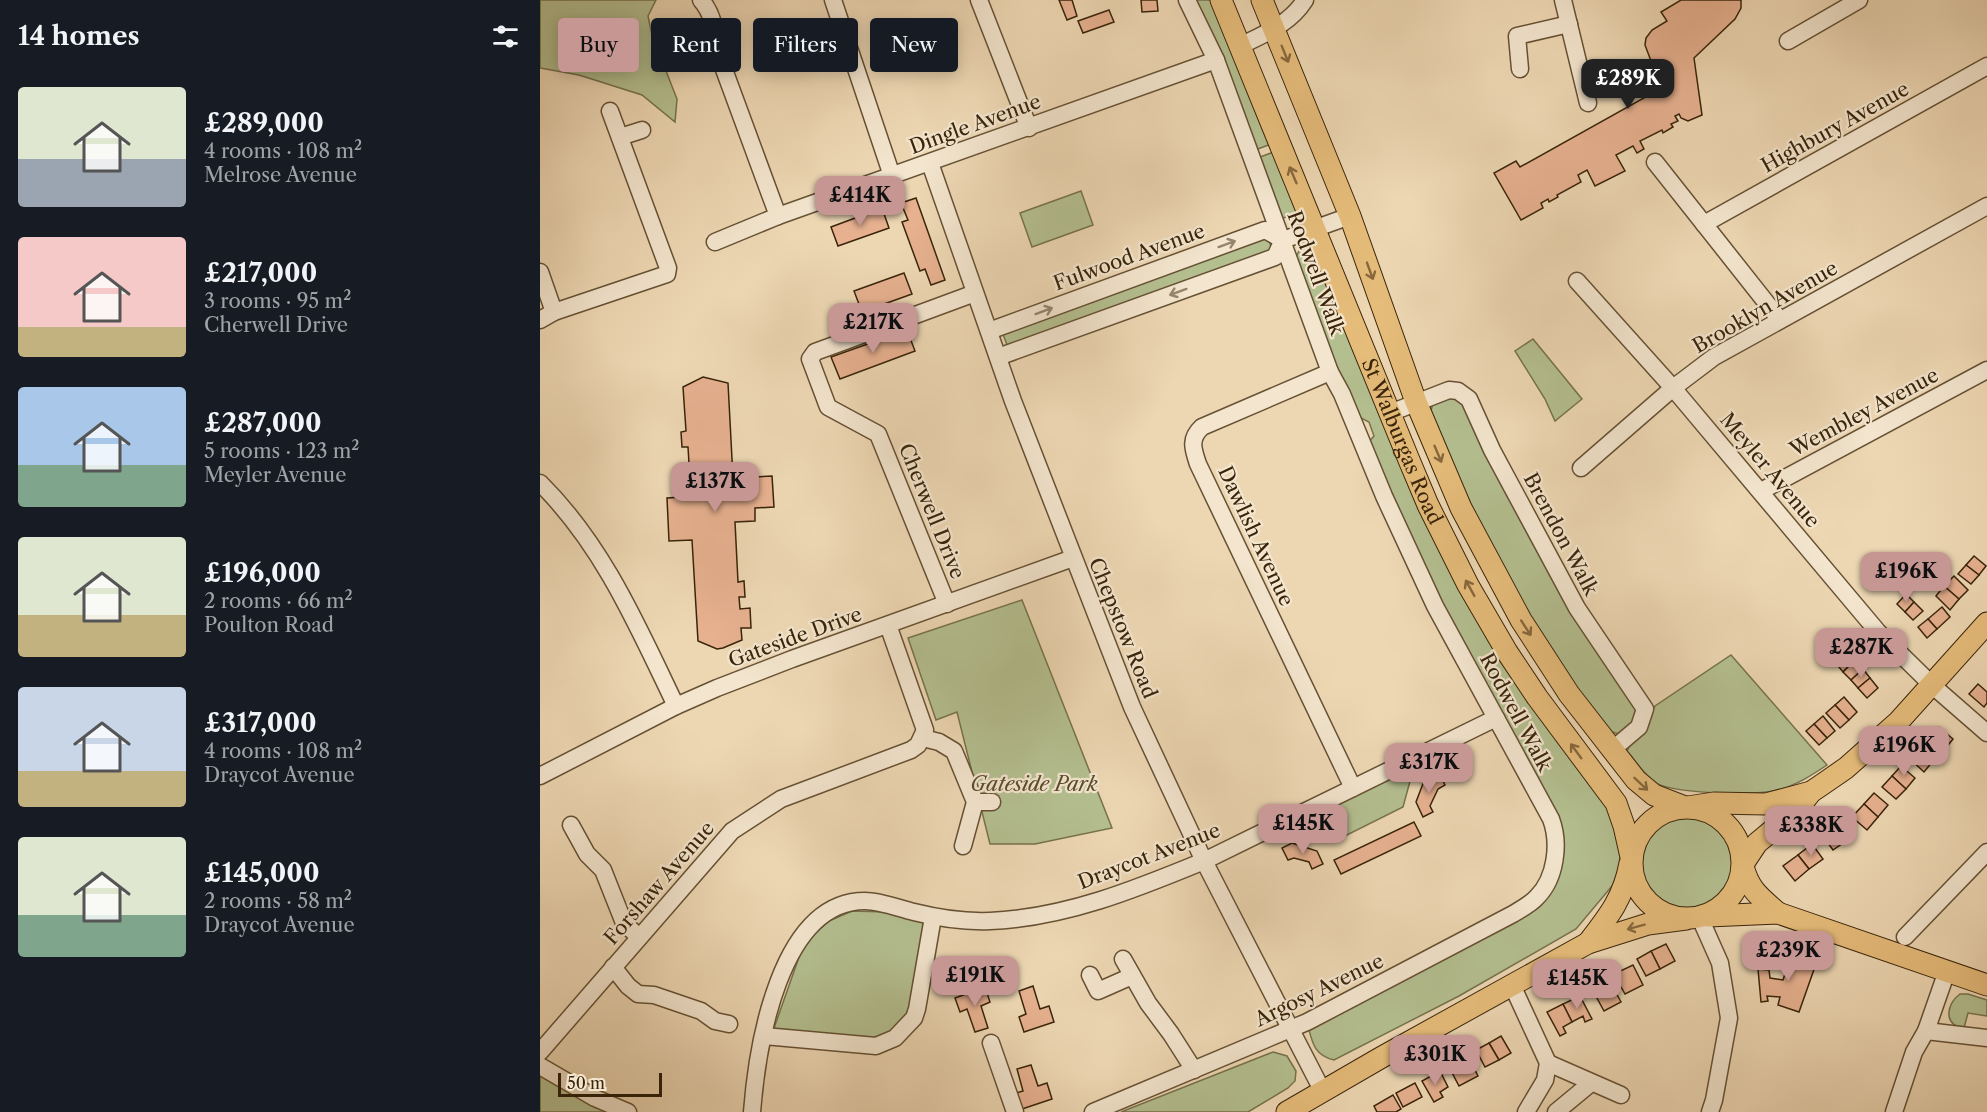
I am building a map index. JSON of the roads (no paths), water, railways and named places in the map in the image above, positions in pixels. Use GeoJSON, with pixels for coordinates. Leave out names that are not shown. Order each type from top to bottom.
{"type":"FeatureCollection","features":[{"type":"Feature","properties":{"kind":"main road","name":"St Walburgas Road"},"geometry":{"type":"LineString","coordinates":[[1221,0],[1428,505],[1468,585],[1507,652],[1537,697],[1616,803],[1631,859]]}},
{"type":"Feature","properties":{"kind":"main road","name":"St Walburgas Road"},"geometry":{"type":"LineString","coordinates":[[1263,0],[1350,216],[1416,402],[1461,508],[1521,620],[1569,694],[1644,788],[1654,795],[1686,807]]}},
{"type":"Feature","properties":{"kind":"main road"},"geometry":{"type":"LineString","coordinates":[[1631,859],[1637,886],[1644,897],[1660,910],[1698,918],[1724,904],[1733,893],[1743,865],[1757,843],[1797,810],[1811,792],[1846,768],[1899,722],[1987,623]]}},
{"type":"Feature","properties":{"kind":"main road"},"geometry":{"type":"LineString","coordinates":[[1588,943],[1618,902],[1627,880],[1639,834],[1663,814],[1686,807],[1714,803],[1766,804],[1811,792]]}},
{"type":"Feature","properties":{"kind":"main road"},"geometry":{"type":"LineString","coordinates":[[1686,807],[1708,814],[1723,823],[1735,838],[1748,881],[1754,891],[1778,913]]}},
{"type":"Feature","properties":{"kind":"main road"},"geometry":{"type":"LineString","coordinates":[[1287,1112],[1322,1090],[1588,943],[1648,924],[1778,913],[1987,984]]}},
{"type":"Feature","properties":{"kind":"street"},"geometry":{"type":"LineString","coordinates":[[701,0],[714,27],[715,45],[778,216]]}},
{"type":"Feature","properties":{"kind":"street"},"geometry":{"type":"LineString","coordinates":[[833,0],[892,176]]}},
{"type":"Feature","properties":{"kind":"street"},"geometry":{"type":"LineString","coordinates":[[979,0],[1029,128]]}},
{"type":"Feature","properties":{"kind":"street","name":"Rodwell Walk"},"geometry":{"type":"LineString","coordinates":[[1187,0],[1216,60],[1330,372],[1342,394],[1384,496],[1420,573],[1554,828],[1554,860],[1548,882]]}},
{"type":"Feature","properties":{"kind":"street"},"geometry":{"type":"LineString","coordinates":[[1240,46],[1275,29],[1299,10],[1305,0]]}},
{"type":"Feature","properties":{"kind":"street"},"geometry":{"type":"LineString","coordinates":[[1563,0],[1588,103]]}},
{"type":"Feature","properties":{"kind":"street"},"geometry":{"type":"LineString","coordinates":[[1788,41],[1858,0]]}},
{"type":"Feature","properties":{"kind":"street"},"geometry":{"type":"LineString","coordinates":[[1520,69],[1517,36],[1569,24]]}},
{"type":"Feature","properties":{"kind":"street","name":"Dingle Avenue"},"geometry":{"type":"LineString","coordinates":[[715,242],[778,216],[1216,60]]}},
{"type":"Feature","properties":{"kind":"street","name":"Highbury Avenue"},"geometry":{"type":"LineString","coordinates":[[1704,224],[1987,66]]}},
{"type":"Feature","properties":{"kind":"street"},"geometry":{"type":"LineString","coordinates":[[540,272],[547,316],[667,274],[668,268],[610,111]]}},
{"type":"Feature","properties":{"kind":"street"},"geometry":{"type":"LineString","coordinates":[[620,137],[642,130]]}},
{"type":"Feature","properties":{"kind":"street"},"geometry":{"type":"LineString","coordinates":[[1655,162],[1780,320]]}},
{"type":"Feature","properties":{"kind":"street","name":"Chepstow Road"},"geometry":{"type":"LineString","coordinates":[[930,163],[988,331],[1073,558],[1132,707],[1204,861],[1322,1090]]}},
{"type":"Feature","properties":{"kind":"street","name":"Brooklyn Avenue"},"geometry":{"type":"LineString","coordinates":[[1581,468],[1673,388],[1714,357],[1987,206]]}},
{"type":"Feature","properties":{"kind":"street"},"geometry":{"type":"LineString","coordinates":[[998,357],[1275,256],[1283,240],[1350,216]]}},
{"type":"Feature","properties":{"kind":"street","name":"Fulwood Avenue"},"geometry":{"type":"LineString","coordinates":[[988,331],[1265,231],[1283,240]]}},
{"type":"Feature","properties":{"kind":"street","name":"Meyler Avenue"},"geometry":{"type":"LineString","coordinates":[[1577,281],[1673,388],[1878,632],[1933,686],[1987,733]]}},
{"type":"Feature","properties":{"kind":"street","name":"Cherwell Drive"},"geometry":{"type":"LineString","coordinates":[[946,604],[878,434],[828,407],[810,359],[814,352],[975,292]]}},
{"type":"Feature","properties":{"kind":"street","name":"Wembley Avenue"},"geometry":{"type":"LineString","coordinates":[[1761,491],[1987,370]]}},
{"type":"Feature","properties":{"kind":"street","name":"Dawlish Avenue"},"geometry":{"type":"LineString","coordinates":[[1330,372],[1202,427],[1193,438],[1192,447],[1198,464],[1353,788]]}},
{"type":"Feature","properties":{"kind":"street","name":"Brendon Walk"},"geometry":{"type":"LineString","coordinates":[[1390,413],[1449,390],[1458,391],[1469,399],[1492,450],[1577,608],[1645,709],[1639,727],[1612,750]]}},
{"type":"Feature","properties":{"kind":"street"},"geometry":{"type":"LineString","coordinates":[[540,483],[572,517],[612,579],[632,613],[676,706]]}},
{"type":"Feature","properties":{"kind":"street","name":"Gateside Drive"},"geometry":{"type":"LineString","coordinates":[[540,776],[676,706],[792,659],[1073,558]]}},
{"type":"Feature","properties":{"kind":"street"},"geometry":{"type":"LineString","coordinates":[[888,625],[925,730],[923,738],[939,742],[954,751],[975,802],[963,846]]}},
{"type":"Feature","properties":{"kind":"street","name":"Draycot Avenue"},"geometry":{"type":"LineString","coordinates":[[752,1112],[755,1072],[776,988],[786,961],[803,932],[813,922],[840,907],[866,901],[933,917],[987,921],[1040,916],[1112,896],[1204,861],[1496,718]]}},
{"type":"Feature","properties":{"kind":"street","name":"Forshaw Avenue"},"geometry":{"type":"LineString","coordinates":[[540,1052],[721,842],[745,821],[781,799],[911,750],[923,738]]}},
{"type":"Feature","properties":{"kind":"street"},"geometry":{"type":"LineString","coordinates":[[975,802],[992,802]]}},
{"type":"Feature","properties":{"kind":"street"},"geometry":{"type":"LineString","coordinates":[[571,825],[587,854],[603,870],[624,923],[639,937]]}},
{"type":"Feature","properties":{"kind":"street"},"geometry":{"type":"LineString","coordinates":[[1905,937],[1987,852]]}},
{"type":"Feature","properties":{"kind":"street","name":"Argosy Avenue"},"geometry":{"type":"LineString","coordinates":[[1093,1112],[1292,1029],[1367,992],[1513,914],[1538,897],[1548,882]]}},
{"type":"Feature","properties":{"kind":"street"},"geometry":{"type":"LineString","coordinates":[[764,1036],[876,1046],[895,1038],[914,1017],[917,1009],[933,917]]}},
{"type":"Feature","properties":{"kind":"street"},"geometry":{"type":"LineString","coordinates":[[1698,918],[1720,963],[1728,1018],[1710,1112]]}},
{"type":"Feature","properties":{"kind":"street"},"geometry":{"type":"LineString","coordinates":[[1123,959],[1148,1004],[1194,1070]]}},
{"type":"Feature","properties":{"kind":"street"},"geometry":{"type":"LineString","coordinates":[[613,967],[628,986],[638,994],[654,995],[701,1011],[718,1026]]}},
{"type":"Feature","properties":{"kind":"street"},"geometry":{"type":"LineString","coordinates":[[1894,1112],[1914,1052],[1926,1031],[1947,971]]}},
{"type":"Feature","properties":{"kind":"street"},"geometry":{"type":"LineString","coordinates":[[1090,975],[1098,992],[1132,976]]}},
{"type":"Feature","properties":{"kind":"street"},"geometry":{"type":"LineString","coordinates":[[1512,985],[1548,1063],[1545,1080],[1526,1112]]}},
{"type":"Feature","properties":{"kind":"street"},"geometry":{"type":"LineString","coordinates":[[1926,1031],[1987,1038]]}},
{"type":"Feature","properties":{"kind":"street"},"geometry":{"type":"LineString","coordinates":[[991,1043],[1015,1112]]}},
{"type":"Feature","properties":{"kind":"street"},"geometry":{"type":"LineString","coordinates":[[1548,1063],[1621,1095]]}},
{"type":"Feature","properties":{"kind":"street"},"geometry":{"type":"LineString","coordinates":[[540,1066],[594,1098],[628,1112]]}},
{"type":"Feature","properties":{"kind":"street"},"geometry":{"type":"LineString","coordinates":[[1556,1112],[1591,1083]]}},
{"type":"Feature","properties":{"kind":"park label","name":"Gateside Park"},"geometry":{"type":"Point","coordinates":[1034,784]}}]}
